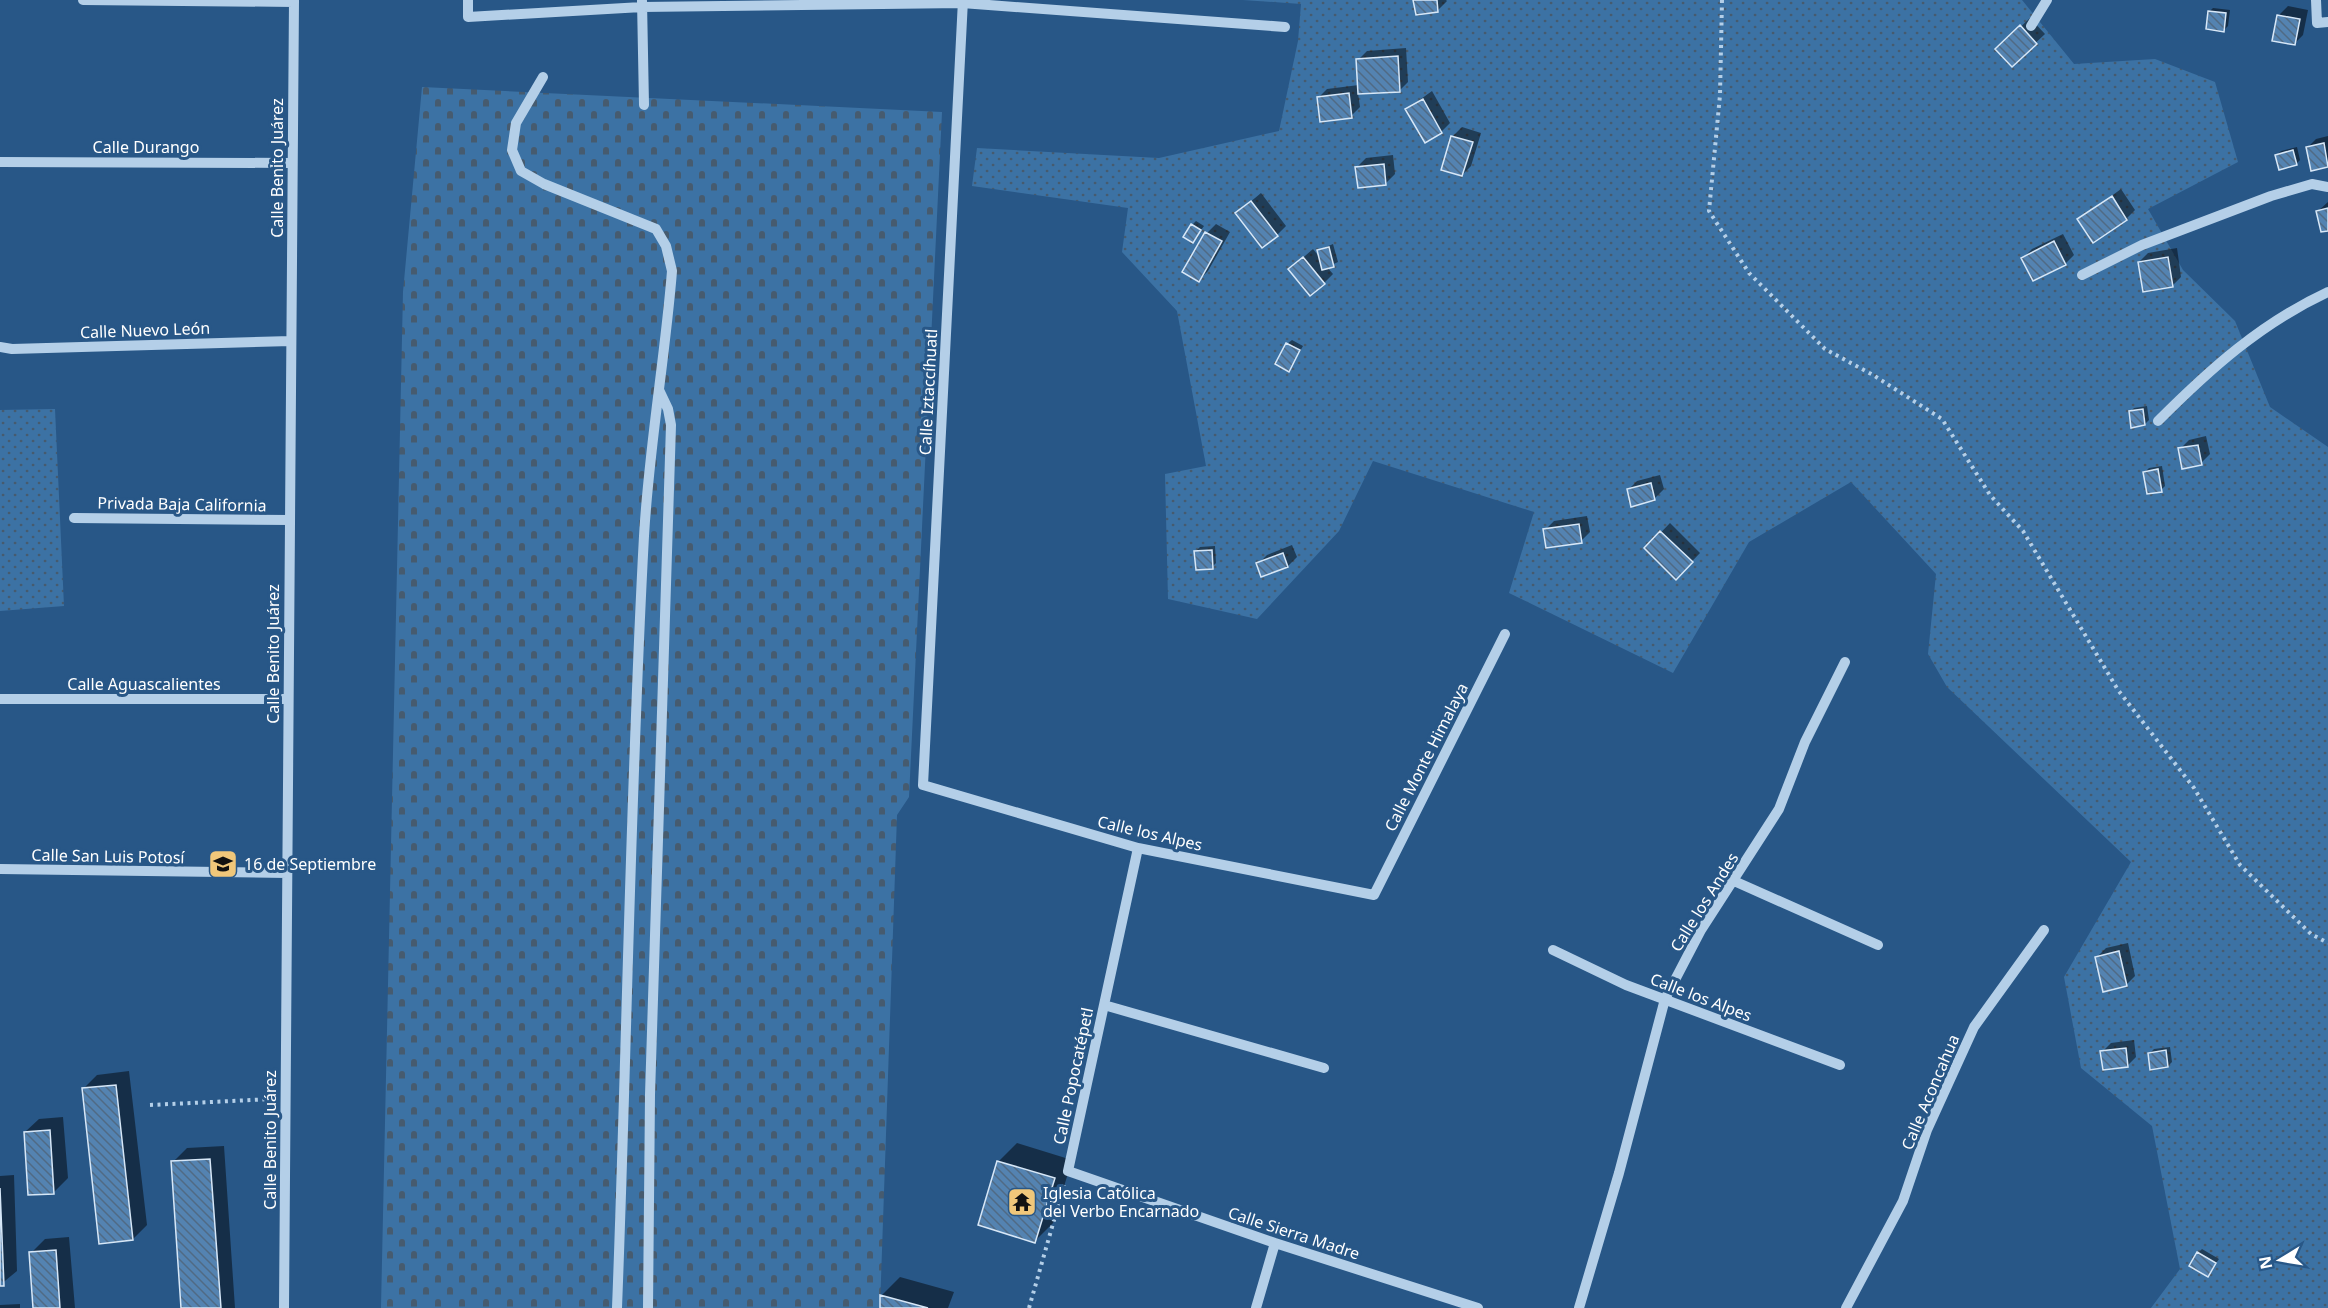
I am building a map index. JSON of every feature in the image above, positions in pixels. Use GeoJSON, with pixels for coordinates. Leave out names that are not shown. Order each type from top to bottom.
{"type":"FeatureCollection","features":[{"type":"Feature","properties":{"kind":"street"},"geometry":{"type":"LineString","coordinates":[[83,0],[294,1]]}},
{"type":"Feature","properties":{"kind":"street"},"geometry":{"type":"LineString","coordinates":[[468,0],[468,17],[642,3],[963,1],[1285,27]]}},
{"type":"Feature","properties":{"kind":"street"},"geometry":{"type":"LineString","coordinates":[[2031,26],[2047,0]]}},
{"type":"Feature","properties":{"kind":"street"},"geometry":{"type":"LineString","coordinates":[[2316,0],[2317,23],[2328,22]]}},
{"type":"Feature","properties":{"kind":"street","name":"Calle Benito Juárez"},"geometry":{"type":"LineString","coordinates":[[284,1308],[294,1]]}},
{"type":"Feature","properties":{"kind":"street","name":"Calle Iztaccíhuatl"},"geometry":{"type":"LineString","coordinates":[[924,785],[963,1]]}},
{"type":"Feature","properties":{"kind":"street"},"geometry":{"type":"LineString","coordinates":[[642,3],[644,105]]}},
{"type":"Feature","properties":{"kind":"street"},"geometry":{"type":"LineString","coordinates":[[543,77],[516,123],[512,150],[521,171],[544,184],[656,228],[666,246],[672,271],[644,532],[632,804],[631,911],[617,1308]]}},
{"type":"Feature","properties":{"kind":"street","name":"Calle Durango"},"geometry":{"type":"LineString","coordinates":[[0,162],[292,163]]}},
{"type":"Feature","properties":{"kind":"street"},"geometry":{"type":"LineString","coordinates":[[2082,274],[2142,245],[2271,196],[2312,184],[2328,187]]}},
{"type":"Feature","properties":{"kind":"street"},"geometry":{"type":"LineString","coordinates":[[2158,421],[2211,369],[2250,337],[2294,308],[2328,292]]}},
{"type":"Feature","properties":{"kind":"street","name":"Calle Nuevo León"},"geometry":{"type":"LineString","coordinates":[[0,346],[12,349],[291,341]]}},
{"type":"Feature","properties":{"kind":"street"},"geometry":{"type":"LineString","coordinates":[[648,1308],[650,1095],[671,425],[668,409],[658,389]]}},
{"type":"Feature","properties":{"kind":"street","name":"Privada Baja California"},"geometry":{"type":"LineString","coordinates":[[74,518],[290,520]]}},
{"type":"Feature","properties":{"kind":"street","name":"Calle Monte Himalaya"},"geometry":{"type":"LineString","coordinates":[[1374,895],[1505,634]]}},
{"type":"Feature","properties":{"kind":"street","name":"Calle los Andes"},"geometry":{"type":"LineString","coordinates":[[1579,1308],[1619,1173],[1665,999],[1701,930],[1779,809],[1805,742],[1845,662]]}},
{"type":"Feature","properties":{"kind":"street","name":"Calle Aguascalientes"},"geometry":{"type":"LineString","coordinates":[[0,699],[288,699]]}},
{"type":"Feature","properties":{"kind":"street","name":"Calle los Alpes"},"geometry":{"type":"LineString","coordinates":[[924,785],[1138,848],[1374,895]]}},
{"type":"Feature","properties":{"kind":"street","name":"Calle Popocatépetl"},"geometry":{"type":"LineString","coordinates":[[1068,1171],[1138,848]]}},
{"type":"Feature","properties":{"kind":"street","name":"Calle San Luis Potosí"},"geometry":{"type":"LineString","coordinates":[[0,869],[287,873]]}},
{"type":"Feature","properties":{"kind":"street"},"geometry":{"type":"LineString","coordinates":[[1734,881],[1878,945]]}},
{"type":"Feature","properties":{"kind":"street","name":"Calle Aconcahua"},"geometry":{"type":"LineString","coordinates":[[1846,1308],[1903,1201],[1927,1130],[1974,1027],[2044,930]]}},
{"type":"Feature","properties":{"kind":"street","name":"Calle los Alpes"},"geometry":{"type":"LineString","coordinates":[[1553,950],[1626,985],[1840,1065]]}},
{"type":"Feature","properties":{"kind":"street"},"geometry":{"type":"LineString","coordinates":[[1104,1005],[1324,1068]]}},
{"type":"Feature","properties":{"kind":"street","name":"Calle Sierra Madre"},"geometry":{"type":"LineString","coordinates":[[1068,1171],[1275,1244],[1478,1308]]}},
{"type":"Feature","properties":{"kind":"street"},"geometry":{"type":"LineString","coordinates":[[1256,1308],[1275,1244]]}},
{"type":"Feature","properties":{"kind":"path"},"geometry":{"type":"LineString","coordinates":[[1722,0],[1720,95],[1709,211],[1749,273],[1825,349],[1874,375],[1942,419],[1990,495],[2023,531],[2118,690],[2194,788],[2240,866],[2311,934],[2328,943]]}},
{"type":"Feature","properties":{"kind":"path"},"geometry":{"type":"LineString","coordinates":[[150,1105],[285,1098]]}},
{"type":"Feature","properties":{"kind":"path","name":"Calle Popocatépetl"},"geometry":{"type":"LineString","coordinates":[[1029,1308],[1068,1171]]}},
{"type":"Feature","properties":{"kind":"green space"},"geometry":{"type":"Polygon","coordinates":[[[1243,0],[2022,0],[2074,64],[2155,59],[2215,82],[2238,162],[2148,209],[2183,270],[2235,321],[2270,407],[2328,447],[2328,1308],[2151,1308],[2180,1269],[2152,1126],[2081,1068],[2064,977],[2131,862],[1947,687],[1928,654],[1936,574],[1851,482],[1749,542],[1673,673],[1509,593],[1534,512],[1373,461],[1339,531],[1257,619],[1168,599],[1165,474],[1206,466],[1177,311],[1122,252],[1128,208],[972,186],[977,148],[1159,158],[1279,131],[1298,41],[1301,4],[1243,0]]]}},
{"type":"Feature","properties":{"kind":"green space"},"geometry":{"type":"Polygon","coordinates":[[[422,87],[942,112],[909,797],[897,815],[880,1308],[381,1308],[403,292],[422,87]]]}},
{"type":"Feature","properties":{"kind":"green space"},"geometry":{"type":"Polygon","coordinates":[[[55,409],[64,606],[0,611],[0,410],[55,409]]]}},
{"type":"Feature","properties":{"kind":"building"},"geometry":{"type":"Polygon","coordinates":[[[1413,0],[1437,0],[1438,12],[1416,15],[1413,0]]]}},
{"type":"Feature","properties":{"kind":"building"},"geometry":{"type":"Polygon","coordinates":[[[2208,11],[2226,13],[2224,32],[2206,29],[2208,11]]]}},
{"type":"Feature","properties":{"kind":"building"},"geometry":{"type":"Polygon","coordinates":[[[2277,15],[2300,19],[2295,45],[2272,41],[2277,15]]]}},
{"type":"Feature","properties":{"kind":"building"},"geometry":{"type":"Polygon","coordinates":[[[2020,25],[2037,44],[2012,67],[1995,49],[2020,25]]]}},
{"type":"Feature","properties":{"kind":"building"},"geometry":{"type":"Polygon","coordinates":[[[1398,56],[1400,92],[1358,94],[1356,59],[1398,56]]]}},
{"type":"Feature","properties":{"kind":"building"},"geometry":{"type":"Polygon","coordinates":[[[1349,93],[1352,118],[1320,122],[1317,97],[1349,93]]]}},
{"type":"Feature","properties":{"kind":"building"},"geometry":{"type":"Polygon","coordinates":[[[1423,99],[1442,133],[1425,143],[1405,109],[1423,99]]]}},
{"type":"Feature","properties":{"kind":"building"},"geometry":{"type":"Polygon","coordinates":[[[1451,136],[1473,142],[1462,176],[1441,170],[1451,136]]]}},
{"type":"Feature","properties":{"kind":"building"},"geometry":{"type":"Polygon","coordinates":[[[2324,143],[2328,167],[2311,171],[2306,147],[2324,143]]]}},
{"type":"Feature","properties":{"kind":"building"},"geometry":{"type":"Polygon","coordinates":[[[2293,150],[2297,165],[2279,170],[2275,155],[2293,150]]]}},
{"type":"Feature","properties":{"kind":"building"},"geometry":{"type":"Polygon","coordinates":[[[1384,164],[1386,185],[1358,188],[1355,167],[1384,164]]]}},
{"type":"Feature","properties":{"kind":"building"},"geometry":{"type":"Polygon","coordinates":[[[2112,196],[2127,220],[2093,243],[2077,219],[2112,196]]]}},
{"type":"Feature","properties":{"kind":"building"},"geometry":{"type":"Polygon","coordinates":[[[1251,201],[1278,236],[1262,248],[1235,213],[1251,201]]]}},
{"type":"Feature","properties":{"kind":"building"},"geometry":{"type":"Polygon","coordinates":[[[2328,208],[2328,231],[2321,232],[2316,211],[2328,208]]]}},
{"type":"Feature","properties":{"kind":"building"},"geometry":{"type":"Polygon","coordinates":[[[1191,224],[1201,230],[1193,243],[1183,237],[1191,224]]]}},
{"type":"Feature","properties":{"kind":"building"},"geometry":{"type":"Polygon","coordinates":[[[1205,232],[1222,241],[1199,282],[1182,272],[1205,232]]]}},
{"type":"Feature","properties":{"kind":"building"},"geometry":{"type":"Polygon","coordinates":[[[2054,241],[2066,265],[2033,281],[2021,258],[2054,241]]]}},
{"type":"Feature","properties":{"kind":"building"},"geometry":{"type":"Polygon","coordinates":[[[1329,247],[1334,267],[1322,270],[1317,250],[1329,247]]]}},
{"type":"Feature","properties":{"kind":"building"},"geometry":{"type":"Polygon","coordinates":[[[1303,257],[1325,284],[1310,296],[1288,269],[1303,257]]]}},
{"type":"Feature","properties":{"kind":"building"},"geometry":{"type":"Polygon","coordinates":[[[2168,257],[2173,287],[2143,292],[2138,262],[2168,257]]]}},
{"type":"Feature","properties":{"kind":"building"},"geometry":{"type":"Polygon","coordinates":[[[1286,343],[1300,350],[1289,372],[1275,364],[1286,343]]]}},
{"type":"Feature","properties":{"kind":"building"},"geometry":{"type":"Polygon","coordinates":[[[2143,409],[2145,425],[2131,428],[2129,411],[2143,409]]]}},
{"type":"Feature","properties":{"kind":"building"},"geometry":{"type":"Polygon","coordinates":[[[2198,445],[2202,465],[2182,469],[2178,448],[2198,445]]]}},
{"type":"Feature","properties":{"kind":"building"},"geometry":{"type":"Polygon","coordinates":[[[2158,469],[2162,492],[2147,494],[2143,472],[2158,469]]]}},
{"type":"Feature","properties":{"kind":"building"},"geometry":{"type":"Polygon","coordinates":[[[1651,483],[1655,500],[1631,507],[1627,489],[1651,483]]]}},
{"type":"Feature","properties":{"kind":"building"},"geometry":{"type":"Polygon","coordinates":[[[1579,524],[1582,543],[1546,548],[1543,529],[1579,524]]]}},
{"type":"Feature","properties":{"kind":"building"},"geometry":{"type":"Polygon","coordinates":[[[1660,531],[1693,562],[1676,580],[1644,548],[1660,531]]]}},
{"type":"Feature","properties":{"kind":"building"},"geometry":{"type":"Polygon","coordinates":[[[1212,550],[1213,569],[1196,570],[1194,551],[1212,550]]]}},
{"type":"Feature","properties":{"kind":"building"},"geometry":{"type":"Polygon","coordinates":[[[1283,553],[1288,567],[1261,577],[1256,563],[1283,553]]]}},
{"type":"Feature","properties":{"kind":"building"},"geometry":{"type":"Polygon","coordinates":[[[2119,951],[2127,986],[2103,992],[2095,957],[2119,951]]]}},
{"type":"Feature","properties":{"kind":"building"},"geometry":{"type":"Polygon","coordinates":[[[2126,1048],[2128,1067],[2103,1070],[2100,1051],[2126,1048]]]}},
{"type":"Feature","properties":{"kind":"building"},"geometry":{"type":"Polygon","coordinates":[[[2166,1050],[2168,1067],[2150,1070],[2148,1053],[2166,1050]]]}},
{"type":"Feature","properties":{"kind":"building"},"geometry":{"type":"Polygon","coordinates":[[[116,1085],[133,1240],[99,1244],[82,1088],[116,1085]]]}},
{"type":"Feature","properties":{"kind":"building"},"geometry":{"type":"Polygon","coordinates":[[[50,1130],[54,1194],[28,1195],[24,1132],[50,1130]]]}},
{"type":"Feature","properties":{"kind":"building"},"geometry":{"type":"Polygon","coordinates":[[[210,1159],[221,1308],[181,1308],[171,1161],[210,1159]]]}},
{"type":"Feature","properties":{"kind":"building"},"geometry":{"type":"Polygon","coordinates":[[[997,1161],[1055,1178],[1035,1243],[978,1225],[997,1161]]]}},
{"type":"Feature","properties":{"kind":"building"},"geometry":{"type":"Polygon","coordinates":[[[0,1188],[4,1286],[0,1286],[0,1188]]]}},
{"type":"Feature","properties":{"kind":"building"},"geometry":{"type":"Polygon","coordinates":[[[56,1250],[60,1308],[33,1308],[29,1252],[56,1250]]]}},
{"type":"Feature","properties":{"kind":"building"},"geometry":{"type":"Polygon","coordinates":[[[2197,1252],[2216,1263],[2208,1277],[2189,1266],[2197,1252]]]}},
{"type":"Feature","properties":{"kind":"building"},"geometry":{"type":"Polygon","coordinates":[[[880,1295],[928,1308],[880,1308],[880,1295]]]}},
{"type":"Feature","properties":{"kind":"place","name":"16 de Septiembre"},"geometry":{"type":"Point","coordinates":[223,864]}},
{"type":"Feature","properties":{"kind":"place","name":"Iglesia Católica del Verbo Encarnado"},"geometry":{"type":"Point","coordinates":[1022,1202]}}]}
